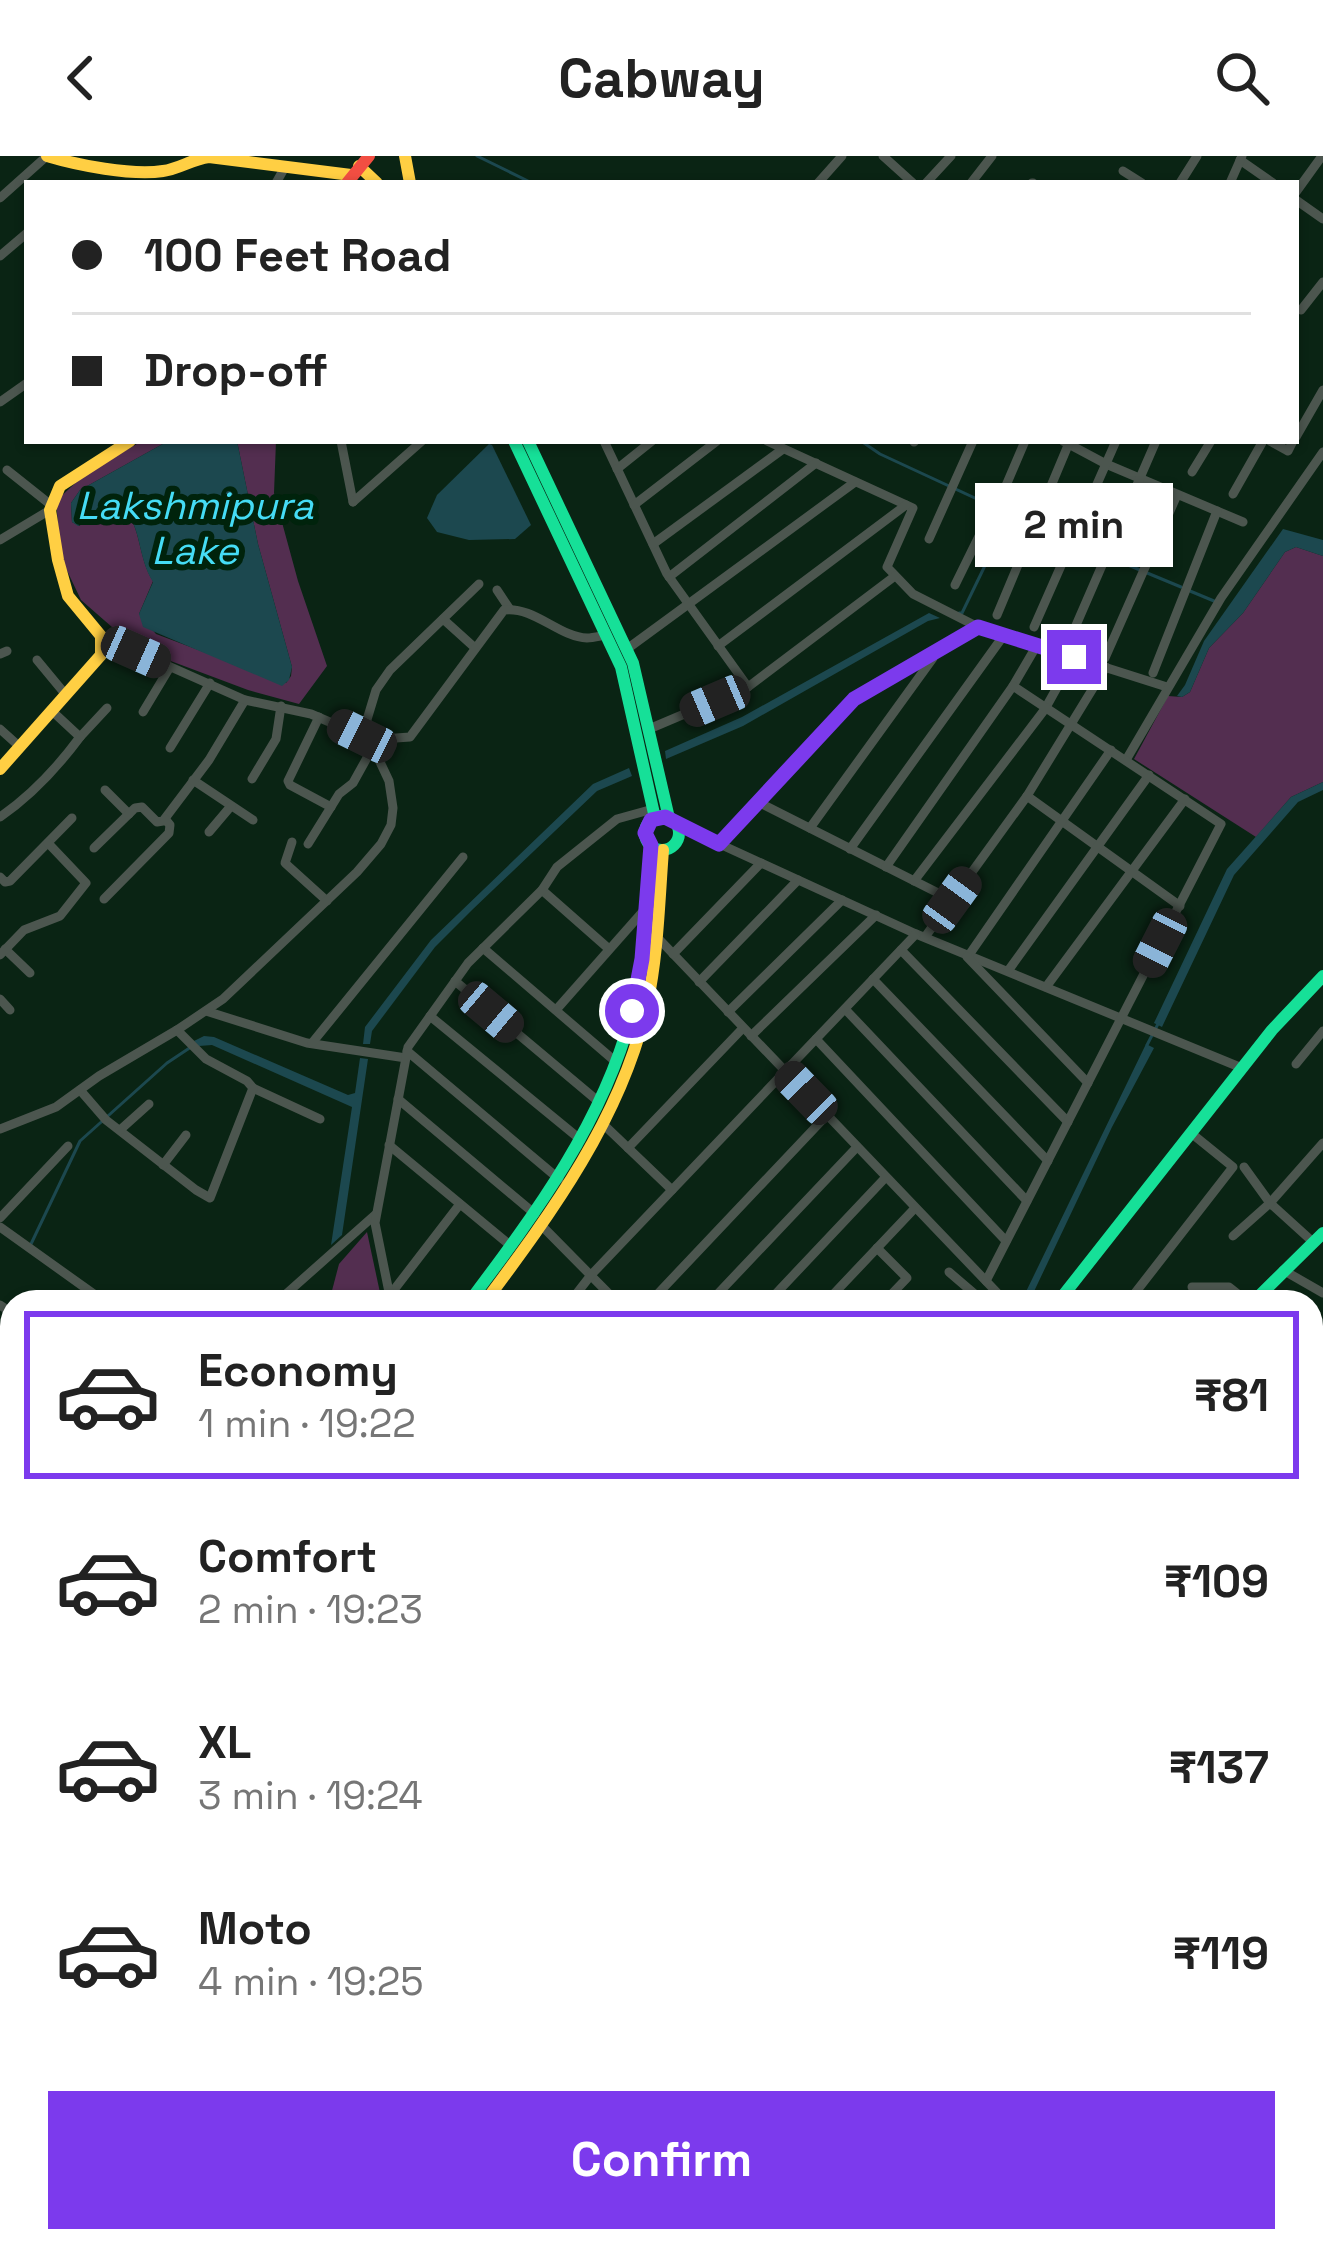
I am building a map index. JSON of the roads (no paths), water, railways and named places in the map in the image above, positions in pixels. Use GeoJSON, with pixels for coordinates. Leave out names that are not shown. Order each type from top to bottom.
{"type":"FeatureCollection","features":[{"type":"Feature","properties":{"kind":"main road"},"geometry":{"type":"LineString","coordinates":[[47,156],[154,172],[170,171],[185,157],[210,156],[356,170]]}},
{"type":"Feature","properties":{"kind":"main road"},"geometry":{"type":"LineString","coordinates":[[0,769],[101,656],[101,636],[68,596],[51,507],[60,486],[125,444]]}},
{"type":"Feature","properties":{"kind":"main road"},"geometry":{"type":"LineString","coordinates":[[515,444],[607,635],[642,730]]}},
{"type":"Feature","properties":{"kind":"main road"},"geometry":{"type":"LineString","coordinates":[[529,444],[633,663],[642,730],[663,817],[679,833],[676,842],[657,847]]}},
{"type":"Feature","properties":{"kind":"main road"},"geometry":{"type":"LineString","coordinates":[[657,847],[646,838],[646,828],[663,817]]}},
{"type":"Feature","properties":{"kind":"main road"},"geometry":{"type":"LineString","coordinates":[[478,1290],[511,1246],[539,1220],[616,1062],[642,959],[657,847]]}},
{"type":"Feature","properties":{"kind":"main road"},"geometry":{"type":"LineString","coordinates":[[493,1290],[586,1161],[629,1064],[655,961],[657,847]]}},
{"type":"Feature","properties":{"kind":"main road"},"geometry":{"type":"LineString","coordinates":[[1067,1290],[1272,1030],[1323,976]]}},
{"type":"Feature","properties":{"kind":"main road"},"geometry":{"type":"LineString","coordinates":[[1263,1290],[1318,1238]]}},
{"type":"Feature","properties":{"kind":"street"},"geometry":{"type":"LineString","coordinates":[[26,180],[47,156]]}},
{"type":"Feature","properties":{"kind":"street"},"geometry":{"type":"LineString","coordinates":[[308,169],[320,156]]}},
{"type":"Feature","properties":{"kind":"street"},"geometry":{"type":"LineString","coordinates":[[821,180],[842,156]]}},
{"type":"Feature","properties":{"kind":"street"},"geometry":{"type":"LineString","coordinates":[[883,156],[910,180]]}},
{"type":"Feature","properties":{"kind":"street"},"geometry":{"type":"LineString","coordinates":[[929,180],[951,156]]}},
{"type":"Feature","properties":{"kind":"street"},"geometry":{"type":"LineString","coordinates":[[972,180],[992,156]]}},
{"type":"Feature","properties":{"kind":"street"},"geometry":{"type":"LineString","coordinates":[[1254,170],[1264,156]]}},
{"type":"Feature","properties":{"kind":"street"},"geometry":{"type":"LineString","coordinates":[[1299,198],[1322,156]]}},
{"type":"Feature","properties":{"kind":"street"},"geometry":{"type":"LineString","coordinates":[[1241,158],[1269,180]]}},
{"type":"Feature","properties":{"kind":"street"},"geometry":{"type":"LineString","coordinates":[[278,180],[284,166]]}},
{"type":"Feature","properties":{"kind":"street"},"geometry":{"type":"LineString","coordinates":[[1123,171],[1137,180]]}},
{"type":"Feature","properties":{"kind":"street"},"geometry":{"type":"LineString","coordinates":[[0,256],[24,236]]}},
{"type":"Feature","properties":{"kind":"street"},"geometry":{"type":"LineString","coordinates":[[17,242],[24,249]]}},
{"type":"Feature","properties":{"kind":"street"},"geometry":{"type":"LineString","coordinates":[[1301,310],[1323,283]]}},
{"type":"Feature","properties":{"kind":"street"},"geometry":{"type":"LineString","coordinates":[[1299,433],[1321,398]]}},
{"type":"Feature","properties":{"kind":"street"},"geometry":{"type":"LineString","coordinates":[[342,444],[352,502],[419,444]]}},
{"type":"Feature","properties":{"kind":"street"},"geometry":{"type":"LineString","coordinates":[[605,444],[669,577],[748,687]]}},
{"type":"Feature","properties":{"kind":"street"},"geometry":{"type":"LineString","coordinates":[[617,469],[648,444]]}},
{"type":"Feature","properties":{"kind":"street"},"geometry":{"type":"LineString","coordinates":[[634,505],[714,444]]}},
{"type":"Feature","properties":{"kind":"street"},"geometry":{"type":"LineString","coordinates":[[773,444],[913,508],[887,567],[913,594],[978,627],[1106,663],[1168,687]]}},
{"type":"Feature","properties":{"kind":"street"},"geometry":{"type":"LineString","coordinates":[[929,539],[972,444]]}},
{"type":"Feature","properties":{"kind":"street"},"geometry":{"type":"LineString","coordinates":[[955,585],[997,508],[1024,444]]}},
{"type":"Feature","properties":{"kind":"street"},"geometry":{"type":"LineString","coordinates":[[998,615],[1065,444]]}},
{"type":"Feature","properties":{"kind":"street"},"geometry":{"type":"LineString","coordinates":[[1070,444],[1243,523]]}},
{"type":"Feature","properties":{"kind":"street"},"geometry":{"type":"LineString","coordinates":[[1034,627],[1115,444]]}},
{"type":"Feature","properties":{"kind":"street"},"geometry":{"type":"LineString","coordinates":[[1067,646],[1155,444]]}},
{"type":"Feature","properties":{"kind":"street"},"geometry":{"type":"LineString","coordinates":[[1192,472],[1209,444]]}},
{"type":"Feature","properties":{"kind":"street"},"geometry":{"type":"LineString","coordinates":[[1233,494],[1264,444]]}},
{"type":"Feature","properties":{"kind":"street"},"geometry":{"type":"LineString","coordinates":[[653,544],[784,449]]}},
{"type":"Feature","properties":{"kind":"street"},"geometry":{"type":"LineString","coordinates":[[1126,760],[1221,598],[1323,452]]}},
{"type":"Feature","properties":{"kind":"street"},"geometry":{"type":"LineString","coordinates":[[669,577],[816,464]]}},
{"type":"Feature","properties":{"kind":"street"},"geometry":{"type":"LineString","coordinates":[[0,522],[4,537],[51,507],[7,470]]}},
{"type":"Feature","properties":{"kind":"street"},"geometry":{"type":"LineString","coordinates":[[627,650],[855,482]]}},
{"type":"Feature","properties":{"kind":"street"},"geometry":{"type":"LineString","coordinates":[[579,1290],[952,900],[1028,796],[1106,663],[1178,495]]}},
{"type":"Feature","properties":{"kind":"street"},"geometry":{"type":"LineString","coordinates":[[718,646],[906,505]]}},
{"type":"Feature","properties":{"kind":"street"},"geometry":{"type":"LineString","coordinates":[[1153,674],[1217,512]]}},
{"type":"Feature","properties":{"kind":"street"},"geometry":{"type":"LineString","coordinates":[[642,730],[748,687],[895,576]]}},
{"type":"Feature","properties":{"kind":"street"},"geometry":{"type":"LineString","coordinates":[[308,844],[339,794],[351,785],[368,741],[376,690],[390,670],[479,584]]}},
{"type":"Feature","properties":{"kind":"street"},"geometry":{"type":"LineString","coordinates":[[496,590],[509,608],[582,638],[607,635]]}},
{"type":"Feature","properties":{"kind":"street"},"geometry":{"type":"LineString","coordinates":[[101,636],[245,700],[319,717],[368,741],[410,737],[500,612],[509,608]]}},
{"type":"Feature","properties":{"kind":"street"},"geometry":{"type":"LineString","coordinates":[[443,619],[474,647]]}},
{"type":"Feature","properties":{"kind":"street"},"geometry":{"type":"LineString","coordinates":[[719,844],[854,699],[978,627]]}},
{"type":"Feature","properties":{"kind":"street"},"geometry":{"type":"LineString","coordinates":[[850,849],[1004,635]]}},
{"type":"Feature","properties":{"kind":"street"},"geometry":{"type":"LineString","coordinates":[[886,867],[1037,646]]}},
{"type":"Feature","properties":{"kind":"street"},"geometry":{"type":"LineString","coordinates":[[810,828],[938,651]]}},
{"type":"Feature","properties":{"kind":"street"},"geometry":{"type":"LineString","coordinates":[[914,880],[1045,709],[1074,657]]}},
{"type":"Feature","properties":{"kind":"street"},"geometry":{"type":"LineString","coordinates":[[37,660],[66,695]]}},
{"type":"Feature","properties":{"kind":"street"},"geometry":{"type":"LineString","coordinates":[[143,712],[170,667]]}},
{"type":"Feature","properties":{"kind":"street"},"geometry":{"type":"LineString","coordinates":[[170,748],[210,683]]}},
{"type":"Feature","properties":{"kind":"street"},"geometry":{"type":"LineString","coordinates":[[986,1281],[1222,824],[1013,686]]}},
{"type":"Feature","properties":{"kind":"street"},"geometry":{"type":"LineString","coordinates":[[94,848],[135,808],[142,807],[159,823],[165,820],[245,700]]}},
{"type":"Feature","properties":{"kind":"street"},"geometry":{"type":"LineString","coordinates":[[252,779],[276,739],[281,706]]}},
{"type":"Feature","properties":{"kind":"street"},"geometry":{"type":"LineString","coordinates":[[0,818],[60,764],[106,708]]}},
{"type":"Feature","properties":{"kind":"street"},"geometry":{"type":"LineString","coordinates":[[52,711],[80,736]]}},
{"type":"Feature","properties":{"kind":"street"},"geometry":{"type":"LineString","coordinates":[[319,717],[288,783],[331,807]]}},
{"type":"Feature","properties":{"kind":"street"},"geometry":{"type":"LineString","coordinates":[[0,729],[20,747]]}},
{"type":"Feature","properties":{"kind":"street"},"geometry":{"type":"LineString","coordinates":[[0,1129],[44,1114],[206,1011],[239,986],[357,872],[388,835],[393,808],[389,781],[368,741]]}},
{"type":"Feature","properties":{"kind":"street"},"geometry":{"type":"LineString","coordinates":[[966,954],[1112,750]]}},
{"type":"Feature","properties":{"kind":"street"},"geometry":{"type":"LineString","coordinates":[[1008,971],[1149,776]]}},
{"type":"Feature","properties":{"kind":"street"},"geometry":{"type":"LineString","coordinates":[[193,780],[253,820]]}},
{"type":"Feature","properties":{"kind":"street"},"geometry":{"type":"LineString","coordinates":[[105,790],[129,814]]}},
{"type":"Feature","properties":{"kind":"street"},"geometry":{"type":"LineString","coordinates":[[1028,796],[1180,906]]}},
{"type":"Feature","properties":{"kind":"street"},"geometry":{"type":"LineString","coordinates":[[1046,987],[1185,800]]}},
{"type":"Feature","properties":{"kind":"street"},"geometry":{"type":"LineString","coordinates":[[758,802],[952,900]]}},
{"type":"Feature","properties":{"kind":"street"},"geometry":{"type":"LineString","coordinates":[[209,832],[230,806]]}},
{"type":"Feature","properties":{"kind":"street"},"geometry":{"type":"LineString","coordinates":[[389,1290],[375,1223],[406,1055],[454,982],[483,948],[542,890],[557,867],[617,819],[663,817],[921,935],[1242,1068]]}},
{"type":"Feature","properties":{"kind":"street"},"geometry":{"type":"LineString","coordinates":[[0,877],[9,882],[71,818]]}},
{"type":"Feature","properties":{"kind":"street"},"geometry":{"type":"LineString","coordinates":[[104,899],[169,833],[171,827],[165,820]]}},
{"type":"Feature","properties":{"kind":"street"},"geometry":{"type":"LineString","coordinates":[[292,842],[285,862],[327,901]]}},
{"type":"Feature","properties":{"kind":"street"},"geometry":{"type":"LineString","coordinates":[[30,973],[2,950],[24,930],[60,916],[86,883],[48,843]]}},
{"type":"Feature","properties":{"kind":"street"},"geometry":{"type":"LineString","coordinates":[[312,1043],[463,857]]}},
{"type":"Feature","properties":{"kind":"street"},"geometry":{"type":"LineString","coordinates":[[673,954],[761,863]]}},
{"type":"Feature","properties":{"kind":"street"},"geometry":{"type":"LineString","coordinates":[[699,982],[798,880]]}},
{"type":"Feature","properties":{"kind":"street"},"geometry":{"type":"LineString","coordinates":[[542,890],[609,949]]}},
{"type":"Feature","properties":{"kind":"street"},"geometry":{"type":"LineString","coordinates":[[728,1012],[842,900]]}},
{"type":"Feature","properties":{"kind":"street"},"geometry":{"type":"LineString","coordinates":[[556,1010],[646,908]]}},
{"type":"Feature","properties":{"kind":"street"},"geometry":{"type":"LineString","coordinates":[[628,1148],[876,915]]}},
{"type":"Feature","properties":{"kind":"street"},"geometry":{"type":"LineString","coordinates":[[657,937],[995,1290]]}},
{"type":"Feature","properties":{"kind":"street"},"geometry":{"type":"LineString","coordinates":[[483,948],[616,1062]]}},
{"type":"Feature","properties":{"kind":"street"},"geometry":{"type":"LineString","coordinates":[[901,950],[1068,1123]]}},
{"type":"Feature","properties":{"kind":"street"},"geometry":{"type":"LineString","coordinates":[[966,954],[1088,1083]]}},
{"type":"Feature","properties":{"kind":"street"},"geometry":{"type":"LineString","coordinates":[[873,980],[1048,1161]]}},
{"type":"Feature","properties":{"kind":"street"},"geometry":{"type":"LineString","coordinates":[[454,982],[599,1102]]}},
{"type":"Feature","properties":{"kind":"street"},"geometry":{"type":"LineString","coordinates":[[0,999],[10,1010]]}},
{"type":"Feature","properties":{"kind":"street"},"geometry":{"type":"LineString","coordinates":[[844,1009],[1027,1201]]}},
{"type":"Feature","properties":{"kind":"street"},"geometry":{"type":"LineString","coordinates":[[206,1011],[312,1043],[406,1055],[559,1179]]}},
{"type":"Feature","properties":{"kind":"street"},"geometry":{"type":"LineString","coordinates":[[430,1016],[581,1140]]}},
{"type":"Feature","properties":{"kind":"street"},"geometry":{"type":"LineString","coordinates":[[178,1030],[206,1059],[253,1088],[320,1119]]}},
{"type":"Feature","properties":{"kind":"street"},"geometry":{"type":"LineString","coordinates":[[1296,1064],[1323,1031]]}},
{"type":"Feature","properties":{"kind":"street"},"geometry":{"type":"LineString","coordinates":[[816,1039],[1006,1241]]}},
{"type":"Feature","properties":{"kind":"street"},"geometry":{"type":"LineString","coordinates":[[80,1090],[106,1120],[206,1197],[212,1196],[253,1088]]}},
{"type":"Feature","properties":{"kind":"street"},"geometry":{"type":"LineString","coordinates":[[398,1099],[539,1220],[605,1290]]}},
{"type":"Feature","properties":{"kind":"street"},"geometry":{"type":"LineString","coordinates":[[120,1130],[149,1104]]}},
{"type":"Feature","properties":{"kind":"street"},"geometry":{"type":"LineString","coordinates":[[661,1290],[827,1115]]}},
{"type":"Feature","properties":{"kind":"street"},"geometry":{"type":"LineString","coordinates":[[603,1124],[672,1190]]}},
{"type":"Feature","properties":{"kind":"street"},"geometry":{"type":"LineString","coordinates":[[1137,1290],[1233,1167],[1191,1133]]}},
{"type":"Feature","properties":{"kind":"street"},"geometry":{"type":"LineString","coordinates":[[163,1165],[186,1135]]}},
{"type":"Feature","properties":{"kind":"street"},"geometry":{"type":"LineString","coordinates":[[0,1218],[68,1145]]}},
{"type":"Feature","properties":{"kind":"street"},"geometry":{"type":"LineString","coordinates":[[389,1145],[511,1246]]}},
{"type":"Feature","properties":{"kind":"street"},"geometry":{"type":"LineString","coordinates":[[721,1290],[857,1147]]}},
{"type":"Feature","properties":{"kind":"street"},"geometry":{"type":"LineString","coordinates":[[1233,1236],[1321,1150]]}},
{"type":"Feature","properties":{"kind":"street"},"geometry":{"type":"LineString","coordinates":[[1244,1167],[1270,1203],[1318,1238]]}},
{"type":"Feature","properties":{"kind":"street"},"geometry":{"type":"LineString","coordinates":[[779,1290],[886,1177]]}},
{"type":"Feature","properties":{"kind":"street"},"geometry":{"type":"LineString","coordinates":[[397,1290],[460,1204]]}},
{"type":"Feature","properties":{"kind":"street"},"geometry":{"type":"LineString","coordinates":[[837,1290],[915,1208]]}},
{"type":"Feature","properties":{"kind":"street"},"geometry":{"type":"LineString","coordinates":[[290,1290],[376,1214]]}},
{"type":"Feature","properties":{"kind":"street"},"geometry":{"type":"LineString","coordinates":[[0,1227],[88,1290]]}},
{"type":"Feature","properties":{"kind":"street"},"geometry":{"type":"LineString","coordinates":[[877,1248],[907,1278],[896,1290]]}},
{"type":"Feature","properties":{"kind":"street"},"geometry":{"type":"LineString","coordinates":[[1283,1270],[1318,1290]]}},
{"type":"Feature","properties":{"kind":"street"},"geometry":{"type":"LineString","coordinates":[[950,1272],[970,1290]]}},
{"type":"Feature","properties":{"kind":"street"},"geometry":{"type":"LineString","coordinates":[[1192,1286],[1233,1290]]}},
{"type":"Feature","properties":{"kind":"water","name":"Lakshmipura Lake"},"geometry":{"type":"Polygon","coordinates":[[[163,444],[238,444],[258,544],[292,667],[289,680],[282,686],[143,627],[139,614],[153,582],[133,523],[122,506],[111,504],[78,526],[72,522],[71,503],[80,490],[163,444]]]}},
{"type":"Feature","properties":{"kind":"water"},"geometry":{"type":"Polygon","coordinates":[[[489,444],[531,525],[515,539],[469,540],[437,532],[427,518],[437,495],[489,444]]]}},
{"type":"Feature","properties":{"kind":"water"},"geometry":{"type":"Polygon","coordinates":[[[1283,529],[1323,540],[1323,556],[1296,547],[1285,552],[1243,613],[1209,648],[1190,692],[1177,696],[1204,641],[1283,529]]]}},
{"type":"Feature","properties":{"kind":"water"},"geometry":{"type":"Polygon","coordinates":[[[929,613],[940,618],[743,726],[666,759],[665,751],[742,717],[929,613]]]}},
{"type":"Feature","properties":{"kind":"water"},"geometry":{"type":"Polygon","coordinates":[[[629,768],[632,776],[597,791],[435,947],[372,1031],[370,1044],[363,1044],[365,1027],[431,940],[593,784],[629,768]]]}},
{"type":"Feature","properties":{"kind":"water"},"geometry":{"type":"Polygon","coordinates":[[[1323,782],[1323,790],[1298,802],[1234,875],[1162,1027],[1154,1023],[1227,869],[1291,797],[1323,782]]]}},
{"type":"Feature","properties":{"kind":"water"},"geometry":{"type":"Polygon","coordinates":[[[204,1036],[348,1095],[355,1093],[360,1058],[368,1059],[342,1235],[331,1245],[352,1107],[194,1041],[204,1036]]]}},
{"type":"Feature","properties":{"kind":"water"},"geometry":{"type":"Polygon","coordinates":[[[1146,1044],[1154,1048],[1035,1290],[1027,1290],[1146,1044]]]}},
{"type":"Feature","properties":{"kind":"waterway"},"geometry":{"type":"LineString","coordinates":[[477,156],[526,180]]}},
{"type":"Feature","properties":{"kind":"waterway"},"geometry":{"type":"LineString","coordinates":[[865,444],[1046,531],[1181,587]]}},
{"type":"Feature","properties":{"kind":"waterway"},"geometry":{"type":"LineString","coordinates":[[959,613],[1010,514]]}},
{"type":"Feature","properties":{"kind":"waterway"},"geometry":{"type":"LineString","coordinates":[[1190,591],[1214,601]]}},
{"type":"Feature","properties":{"kind":"waterway"},"geometry":{"type":"LineString","coordinates":[[1147,1045],[1159,1022]]}},
{"type":"Feature","properties":{"kind":"waterway"},"geometry":{"type":"LineString","coordinates":[[31,1244],[80,1141],[191,1047]]}}]}
